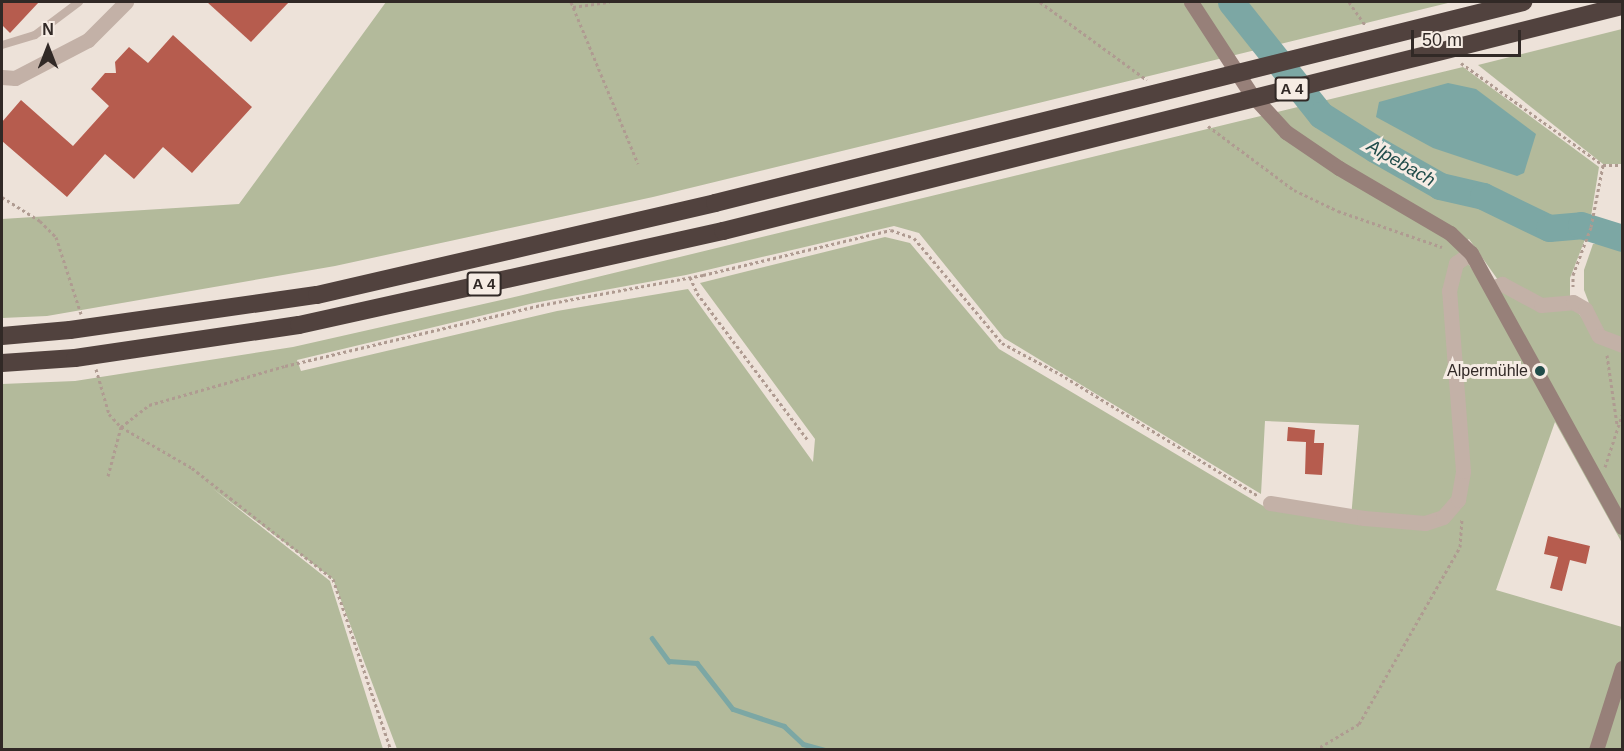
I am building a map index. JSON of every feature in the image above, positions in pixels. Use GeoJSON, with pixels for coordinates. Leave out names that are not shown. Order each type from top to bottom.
{"type":"FeatureCollection","features":[{"type":"Feature","properties":{"kind":"highway","name":"A 4"},"geometry":{"type":"LineString","coordinates":[[2,336],[70,330],[317,294],[955,143],[1523,2]]}},
{"type":"Feature","properties":{"kind":"highway","name":"A 4"},"geometry":{"type":"LineString","coordinates":[[2,363],[75,358],[299,326],[723,231],[1623,6]]}},
{"type":"Feature","properties":{"kind":"main road"},"geometry":{"type":"LineString","coordinates":[[1191,2],[1251,94],[1286,132],[1339,168],[1450,233],[1471,253],[1623,527]]}},
{"type":"Feature","properties":{"kind":"main road"},"geometry":{"type":"LineString","coordinates":[[1596,750],[1623,668]]}},
{"type":"Feature","properties":{"kind":"street"},"geometry":{"type":"LineString","coordinates":[[2,77],[15,78],[88,40],[126,2]]}},
{"type":"Feature","properties":{"kind":"street"},"geometry":{"type":"LineString","coordinates":[[1270,503],[1352,517],[1425,523],[1443,517],[1458,500],[1463,471],[1449,291],[1456,263],[1471,253]]}},
{"type":"Feature","properties":{"kind":"street"},"geometry":{"type":"LineString","coordinates":[[1492,288],[1502,284],[1541,305],[1573,302],[1585,309],[1599,336],[1623,345]]}},
{"type":"Feature","properties":{"kind":"lane"},"geometry":{"type":"LineString","coordinates":[[2,45],[35,35],[79,2]]}},
{"type":"Feature","properties":{"kind":"path"},"geometry":{"type":"LineString","coordinates":[[571,2],[638,164]]}},
{"type":"Feature","properties":{"kind":"path"},"geometry":{"type":"LineString","coordinates":[[573,7],[610,2]]}},
{"type":"Feature","properties":{"kind":"path"},"geometry":{"type":"LineString","coordinates":[[1040,2],[1154,85]]}},
{"type":"Feature","properties":{"kind":"path"},"geometry":{"type":"LineString","coordinates":[[1349,2],[1369,28]]}},
{"type":"Feature","properties":{"kind":"path"},"geometry":{"type":"LineString","coordinates":[[1450,60],[1484,77],[1603,165],[1623,165]]}},
{"type":"Feature","properties":{"kind":"path"},"geometry":{"type":"LineString","coordinates":[[1199,119],[1294,190],[1338,211],[1445,248]]}},
{"type":"Feature","properties":{"kind":"path"},"geometry":{"type":"LineString","coordinates":[[1573,302],[1573,275],[1591,227],[1603,165]]}},
{"type":"Feature","properties":{"kind":"path"},"geometry":{"type":"LineString","coordinates":[[2,197],[40,221],[56,237],[69,271]]}},
{"type":"Feature","properties":{"kind":"path"},"geometry":{"type":"LineString","coordinates":[[108,476],[122,427],[149,405],[285,366],[541,305],[690,277],[891,230],[914,238],[1002,343],[1060,374],[1270,503]]}},
{"type":"Feature","properties":{"kind":"path"},"geometry":{"type":"LineString","coordinates":[[690,277],[697,293],[807,439]]}},
{"type":"Feature","properties":{"kind":"path"},"geometry":{"type":"LineString","coordinates":[[1599,336],[1615,388],[1617,424]]}},
{"type":"Feature","properties":{"kind":"path"},"geometry":{"type":"LineString","coordinates":[[105,404],[122,427],[192,468],[333,579],[391,750]]}},
{"type":"Feature","properties":{"kind":"path"},"geometry":{"type":"LineString","coordinates":[[1598,483],[1617,424],[1623,415]]}},
{"type":"Feature","properties":{"kind":"path"},"geometry":{"type":"LineString","coordinates":[[1316,750],[1359,724],[1413,631],[1460,547],[1462,515],[1458,500]]}},
{"type":"Feature","properties":{"kind":"green space"},"geometry":{"type":"Polygon","coordinates":[[[386,2],[1452,2],[653,197],[335,266],[47,316],[2,318],[2,219],[239,204],[386,2]]]}},
{"type":"Feature","properties":{"kind":"green space"},"geometry":{"type":"Polygon","coordinates":[[[1622,29],[1622,164],[1603,164],[1478,65],[1622,29]]]}},
{"type":"Feature","properties":{"kind":"green space"},"geometry":{"type":"Polygon","coordinates":[[[1463,67],[1599,167],[1589,229],[1570,278],[1570,300],[1543,301],[1498,280],[1469,239],[1457,247],[1488,293],[1503,288],[1540,307],[1573,306],[1599,340],[1622,348],[1622,543],[1555,422],[1496,590],[1622,627],[1622,749],[397,749],[333,579],[212,488],[330,581],[383,749],[2,749],[2,384],[75,381],[293,347],[523,295],[1463,67]],[[894,226],[686,275],[534,303],[297,360],[301,371],[557,311],[688,289],[813,462],[815,439],[700,283],[885,237],[910,243],[999,349],[1265,507],[1351,518],[1359,425],[1265,421],[1261,494],[1004,338],[919,233],[894,226]]]}},
{"type":"Feature","properties":{"kind":"green space"},"geometry":{"type":"Polygon","coordinates":[[[1593,244],[1622,244],[1622,341],[1601,334],[1584,290],[1584,270],[1593,244]]]}},
{"type":"Feature","properties":{"kind":"water"},"geometry":{"type":"Polygon","coordinates":[[[1448,83],[1476,89],[1536,134],[1524,173],[1517,176],[1433,148],[1376,117],[1379,102],[1448,83]]]}},
{"type":"Feature","properties":{"kind":"building"},"geometry":{"type":"Polygon","coordinates":[[[2,2],[39,2],[10,33],[2,25],[2,2]]]}},
{"type":"Feature","properties":{"kind":"building"},"geometry":{"type":"Polygon","coordinates":[[[207,2],[289,2],[251,42],[207,2]]]}},
{"type":"Feature","properties":{"kind":"building"},"geometry":{"type":"Polygon","coordinates":[[[173,35],[252,107],[192,173],[163,147],[134,179],[105,154],[67,197],[2,141],[2,122],[21,100],[73,146],[109,106],[91,89],[105,73],[116,73],[115,62],[129,47],[148,63],[173,35]]]}},
{"type":"Feature","properties":{"kind":"building"},"geometry":{"type":"Polygon","coordinates":[[[1288,427],[1315,430],[1314,443],[1324,443],[1322,475],[1305,474],[1306,442],[1287,441],[1288,427]]]}},
{"type":"Feature","properties":{"kind":"building"},"geometry":{"type":"Polygon","coordinates":[[[1548,536],[1590,546],[1586,564],[1570,560],[1562,591],[1550,588],[1558,557],[1544,554],[1548,536]]]}},
{"type":"Feature","properties":{"kind":"waterway","name":"Alpebach"},"geometry":{"type":"LineString","coordinates":[[1231,2],[1321,115],[1375,149],[1440,186],[1483,196],[1549,228],[1581,225],[1622,238]]}},
{"type":"Feature","properties":{"kind":"waterway"},"geometry":{"type":"LineString","coordinates":[[652,638],[669,661],[697,663],[733,709],[784,726],[803,744],[826,750]]}},
{"type":"Feature","properties":{"kind":"place","name":"Alpermühle"},"geometry":{"type":"Point","coordinates":[1540,371]}}]}
